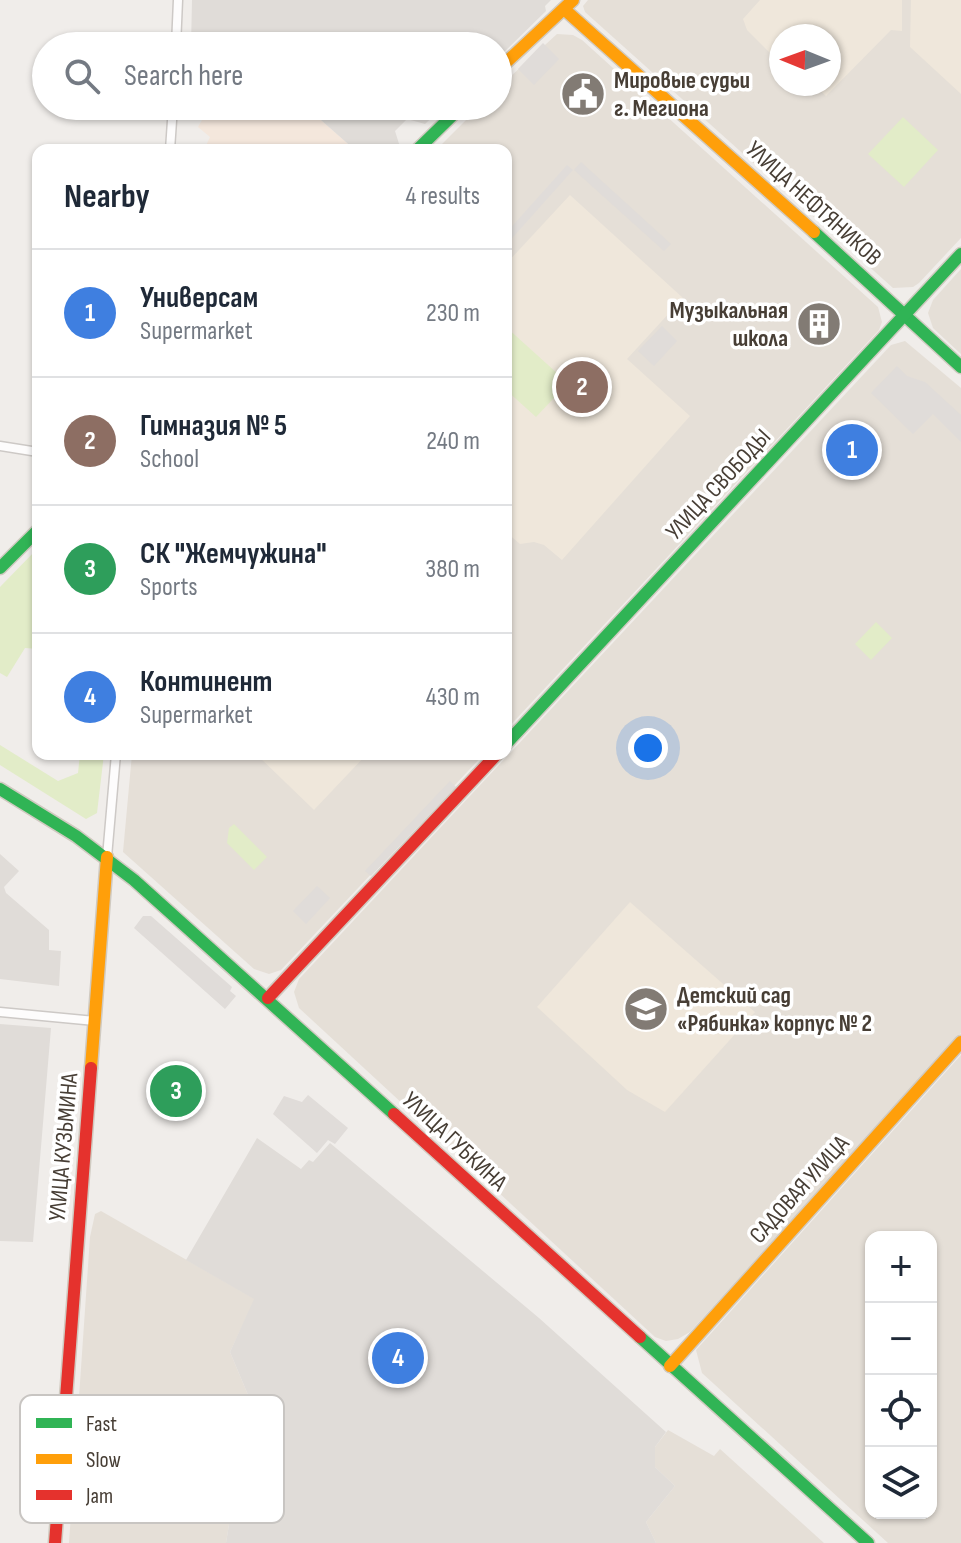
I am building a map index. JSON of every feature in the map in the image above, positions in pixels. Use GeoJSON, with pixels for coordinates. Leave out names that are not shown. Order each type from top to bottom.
{"type":"FeatureCollection","features":[{"type":"Feature","properties":{"kind":"main road"},"geometry":{"type":"LineString","coordinates":[[512,57],[568,5]]}},
{"type":"Feature","properties":{"kind":"main road","name":"УЛИЦА НЕФТЯНИКОВ"},"geometry":{"type":"LineString","coordinates":[[568,5],[961,367]]}},
{"type":"Feature","properties":{"kind":"main road"},"geometry":{"type":"LineString","coordinates":[[423,144],[448,120]]}},
{"type":"Feature","properties":{"kind":"main road","name":"УЛИЦА СВОБОДЫ"},"geometry":{"type":"LineString","coordinates":[[512,738],[961,254]]}},
{"type":"Feature","properties":{"kind":"main road"},"geometry":{"type":"LineString","coordinates":[[0,568],[32,536]]}},
{"type":"Feature","properties":{"kind":"main road"},"geometry":{"type":"LineString","coordinates":[[268,998],[491,760]]}},
{"type":"Feature","properties":{"kind":"main road","name":"УЛИЦА ГУБКИНА"},"geometry":{"type":"LineString","coordinates":[[0,789],[107,857],[268,998],[868,1543]]}},
{"type":"Feature","properties":{"kind":"main road","name":"УЛИЦА КУЗЬМИНА"},"geometry":{"type":"LineString","coordinates":[[66,1395],[107,857]]}},
{"type":"Feature","properties":{"kind":"main road","name":"САДОВАЯ УЛИЦА"},"geometry":{"type":"LineString","coordinates":[[670,1366],[961,1042]]}},
{"type":"Feature","properties":{"kind":"main road","name":"УЛИЦА КУЗЬМИНА"},"geometry":{"type":"LineString","coordinates":[[55,1543],[57,1523]]}},
{"type":"Feature","properties":{"kind":"street"},"geometry":{"type":"LineString","coordinates":[[177,32],[178,0]]}},
{"type":"Feature","properties":{"kind":"street"},"geometry":{"type":"LineString","coordinates":[[170,144],[172,120]]}},
{"type":"Feature","properties":{"kind":"street"},"geometry":{"type":"LineString","coordinates":[[0,446],[32,451]]}},
{"type":"Feature","properties":{"kind":"street","name":"УЛИЦА КУЗЬМИНА"},"geometry":{"type":"LineString","coordinates":[[107,857],[115,760]]}},
{"type":"Feature","properties":{"kind":"street"},"geometry":{"type":"LineString","coordinates":[[0,1012],[95,1021]]}},
{"type":"Feature","properties":{"kind":"shaded area"},"geometry":{"type":"Polygon","coordinates":[[[192,0],[551,0],[545,6],[546,11],[512,44],[512,32],[191,32],[192,0]]]}},
{"type":"Feature","properties":{"kind":"shaded area"},"geometry":{"type":"Polygon","coordinates":[[[588,0],[961,0],[961,238],[919,283],[913,287],[893,288],[585,12],[583,6],[588,0]]]}},
{"type":"Feature","properties":{"kind":"shaded area"},"geometry":{"type":"Polygon","coordinates":[[[760,0],[902,0],[902,31],[891,30],[841,81],[841,24],[769,24],[769,52],[747,30],[743,19],[760,0]]]}},
{"type":"Feature","properties":{"kind":"shaded area"},"geometry":{"type":"Polygon","coordinates":[[[911,0],[961,0],[961,94],[910,47],[911,0]]]}},
{"type":"Feature","properties":{"kind":"shaded area"},"geometry":{"type":"Polygon","coordinates":[[[557,34],[573,35],[582,40],[878,307],[882,322],[879,330],[512,724],[512,144],[442,144],[466,120],[512,120],[512,75],[557,34]]]}},
{"type":"Feature","properties":{"kind":"shaded area"},"geometry":{"type":"Polygon","coordinates":[[[543,43],[559,59],[534,85],[518,69],[543,43]]]}},
{"type":"Feature","properties":{"kind":"shaded area"},"geometry":{"type":"Polygon","coordinates":[[[202,120],[321,120],[348,144],[207,144],[210,137],[198,127],[202,120]]]}},
{"type":"Feature","properties":{"kind":"shaded area"},"geometry":{"type":"Polygon","coordinates":[[[321,120],[406,120],[395,131],[399,144],[348,144],[321,120]]]}},
{"type":"Feature","properties":{"kind":"shaded area"},"geometry":{"type":"Polygon","coordinates":[[[581,162],[671,244],[664,251],[574,170],[581,162]]]}},
{"type":"Feature","properties":{"kind":"shaded area"},"geometry":{"type":"Polygon","coordinates":[[[567,165],[573,170],[512,238],[512,226],[567,165]]]}},
{"type":"Feature","properties":{"kind":"shaded area"},"geometry":{"type":"Polygon","coordinates":[[[570,195],[683,298],[627,359],[690,416],[562,560],[544,545],[534,542],[520,544],[512,537],[512,258],[570,195]]]}},
{"type":"Feature","properties":{"kind":"shaded area"},"geometry":{"type":"Polygon","coordinates":[[[961,269],[961,354],[933,328],[928,313],[933,300],[961,269]]]}},
{"type":"Feature","properties":{"kind":"shaded area"},"geometry":{"type":"Polygon","coordinates":[[[662,326],[677,341],[654,366],[638,351],[662,326]]]}},
{"type":"Feature","properties":{"kind":"shaded area"},"geometry":{"type":"Polygon","coordinates":[[[905,341],[961,388],[961,1033],[690,1332],[666,1341],[655,1337],[299,1008],[294,992],[299,979],[503,760],[512,760],[512,751],[891,345],[905,341]]]}},
{"type":"Feature","properties":{"kind":"shaded area"},"geometry":{"type":"Polygon","coordinates":[[[897,366],[907,376],[925,382],[961,415],[961,442],[933,414],[913,434],[871,393],[897,366]]]}},
{"type":"Feature","properties":{"kind":"shaded area"},"geometry":{"type":"Polygon","coordinates":[[[131,760],[478,760],[281,970],[269,974],[254,969],[123,852],[131,760]]]}},
{"type":"Feature","properties":{"kind":"shaded area"},"geometry":{"type":"Polygon","coordinates":[[[262,760],[361,760],[314,810],[262,760]]]}},
{"type":"Feature","properties":{"kind":"shaded area"},"geometry":{"type":"Polygon","coordinates":[[[450,781],[456,787],[371,876],[365,871],[450,781]]]}},
{"type":"Feature","properties":{"kind":"shaded area"},"geometry":{"type":"Polygon","coordinates":[[[0,854],[19,871],[4,887],[6,893],[49,930],[49,950],[61,951],[59,986],[0,979],[0,854]]]}},
{"type":"Feature","properties":{"kind":"shaded area"},"geometry":{"type":"Polygon","coordinates":[[[317,886],[330,898],[306,924],[293,911],[317,886]]]}},
{"type":"Feature","properties":{"kind":"shaded area","name":"Детский сад «Рябинка» корпус № 2"},"geometry":{"type":"Polygon","coordinates":[[[630,902],[755,1012],[665,1112],[627,1090],[537,1007],[630,902]]]}},
{"type":"Feature","properties":{"kind":"shaded area"},"geometry":{"type":"Polygon","coordinates":[[[143,916],[151,916],[232,987],[230,991],[236,996],[225,1009],[134,928],[143,916]]]}},
{"type":"Feature","properties":{"kind":"shaded area"},"geometry":{"type":"Polygon","coordinates":[[[0,1024],[51,1028],[33,1242],[0,1241],[0,1024]]]}},
{"type":"Feature","properties":{"kind":"shaded area"},"geometry":{"type":"Polygon","coordinates":[[[961,1055],[961,1543],[888,1543],[702,1373],[696,1350],[961,1055]]]}},
{"type":"Feature","properties":{"kind":"shaded area"},"geometry":{"type":"Polygon","coordinates":[[[308,1095],[348,1128],[335,1144],[328,1140],[317,1153],[273,1114],[284,1096],[302,1102],[308,1095]]]}},
{"type":"Feature","properties":{"kind":"shaded area"},"geometry":{"type":"Polygon","coordinates":[[[257,1138],[301,1169],[309,1160],[313,1162],[330,1143],[539,1318],[666,1432],[655,1447],[655,1467],[675,1486],[646,1522],[656,1543],[226,1543],[229,1523],[284,1523],[284,1395],[248,1395],[230,1352],[254,1299],[186,1260],[257,1138]]]}},
{"type":"Feature","properties":{"kind":"shaded area"},"geometry":{"type":"Polygon","coordinates":[[[101,1211],[255,1299],[230,1352],[248,1395],[79,1395],[90,1237],[95,1214],[101,1211]]]}},
{"type":"Feature","properties":{"kind":"shaded area"},"geometry":{"type":"Polygon","coordinates":[[[668,1430],[714,1456],[720,1449],[824,1543],[656,1543],[646,1522],[675,1486],[655,1467],[655,1447],[668,1430]]]}},
{"type":"Feature","properties":{"kind":"shaded area"},"geometry":{"type":"Polygon","coordinates":[[[70,1523],[229,1523],[226,1543],[69,1543],[70,1523]]]}},
{"type":"Feature","properties":{"kind":"green space"},"geometry":{"type":"Polygon","coordinates":[[[903,117],[938,150],[904,187],[868,154],[903,117]]]}},
{"type":"Feature","properties":{"kind":"green space"},"geometry":{"type":"Polygon","coordinates":[[[512,332],[568,383],[536,417],[512,395],[512,332]]]}},
{"type":"Feature","properties":{"kind":"green space"},"geometry":{"type":"Polygon","coordinates":[[[32,554],[32,649],[25,648],[7,677],[0,673],[0,587],[32,554]]]}},
{"type":"Feature","properties":{"kind":"green space"},"geometry":{"type":"Polygon","coordinates":[[[876,622],[892,638],[871,660],[855,644],[876,622]]]}},
{"type":"Feature","properties":{"kind":"green space"},"geometry":{"type":"Polygon","coordinates":[[[0,745],[58,781],[78,773],[79,760],[103,760],[97,813],[86,819],[0,765],[0,745]]]}},
{"type":"Feature","properties":{"kind":"green space"},"geometry":{"type":"Polygon","coordinates":[[[234,824],[267,857],[254,870],[227,843],[229,828],[234,824]]]}},
{"type":"Feature","properties":{"kind":"traffic: fast"},"geometry":{"type":"LineString","coordinates":[[423,144],[448,120]]}},
{"type":"Feature","properties":{"kind":"traffic: fast"},"geometry":{"type":"LineString","coordinates":[[814,232],[961,367]]}},
{"type":"Feature","properties":{"kind":"traffic: fast"},"geometry":{"type":"LineString","coordinates":[[512,738],[961,254]]}},
{"type":"Feature","properties":{"kind":"traffic: fast"},"geometry":{"type":"LineString","coordinates":[[0,568],[32,536]]}},
{"type":"Feature","properties":{"kind":"traffic: fast"},"geometry":{"type":"LineString","coordinates":[[0,789],[76,836],[134,880],[394,1114]]}},
{"type":"Feature","properties":{"kind":"traffic: fast"},"geometry":{"type":"LineString","coordinates":[[640,1337],[868,1543]]}},
{"type":"Feature","properties":{"kind":"traffic: slow"},"geometry":{"type":"LineString","coordinates":[[512,57],[573,0]]}},
{"type":"Feature","properties":{"kind":"traffic: slow"},"geometry":{"type":"LineString","coordinates":[[564,9],[814,232]]}},
{"type":"Feature","properties":{"kind":"traffic: slow"},"geometry":{"type":"LineString","coordinates":[[91,1068],[107,857]]}},
{"type":"Feature","properties":{"kind":"traffic: slow"},"geometry":{"type":"LineString","coordinates":[[670,1366],[961,1042]]}},
{"type":"Feature","properties":{"kind":"traffic: jam"},"geometry":{"type":"LineString","coordinates":[[268,998],[491,760]]}},
{"type":"Feature","properties":{"kind":"traffic: jam"},"geometry":{"type":"LineString","coordinates":[[66,1395],[91,1068]]}},
{"type":"Feature","properties":{"kind":"traffic: jam"},"geometry":{"type":"LineString","coordinates":[[394,1114],[640,1337]]}},
{"type":"Feature","properties":{"kind":"traffic: jam"},"geometry":{"type":"LineString","coordinates":[[55,1543],[57,1523]]}},
{"type":"Feature","properties":{"kind":"place","name":"Мировые судьи г. Мегиона"},"geometry":{"type":"Point","coordinates":[583,94]}},
{"type":"Feature","properties":{"kind":"place","name":"Музыкальная школа"},"geometry":{"type":"Point","coordinates":[819,324]}},
{"type":"Feature","properties":{"kind":"place","name":"Гимназия № 5"},"geometry":{"type":"Point","coordinates":[582,387]}},
{"type":"Feature","properties":{"kind":"place","name":"Универсам"},"geometry":{"type":"Point","coordinates":[852,450]}},
{"type":"Feature","properties":{"kind":"place","name":"Детский сад «Рябинка» корпус № 2"},"geometry":{"type":"Point","coordinates":[646,1009]}},
{"type":"Feature","properties":{"kind":"place","name":"СК \"Жемчужина\""},"geometry":{"type":"Point","coordinates":[176,1091]}},
{"type":"Feature","properties":{"kind":"place","name":"Континент"},"geometry":{"type":"Point","coordinates":[398,1358]}}]}
